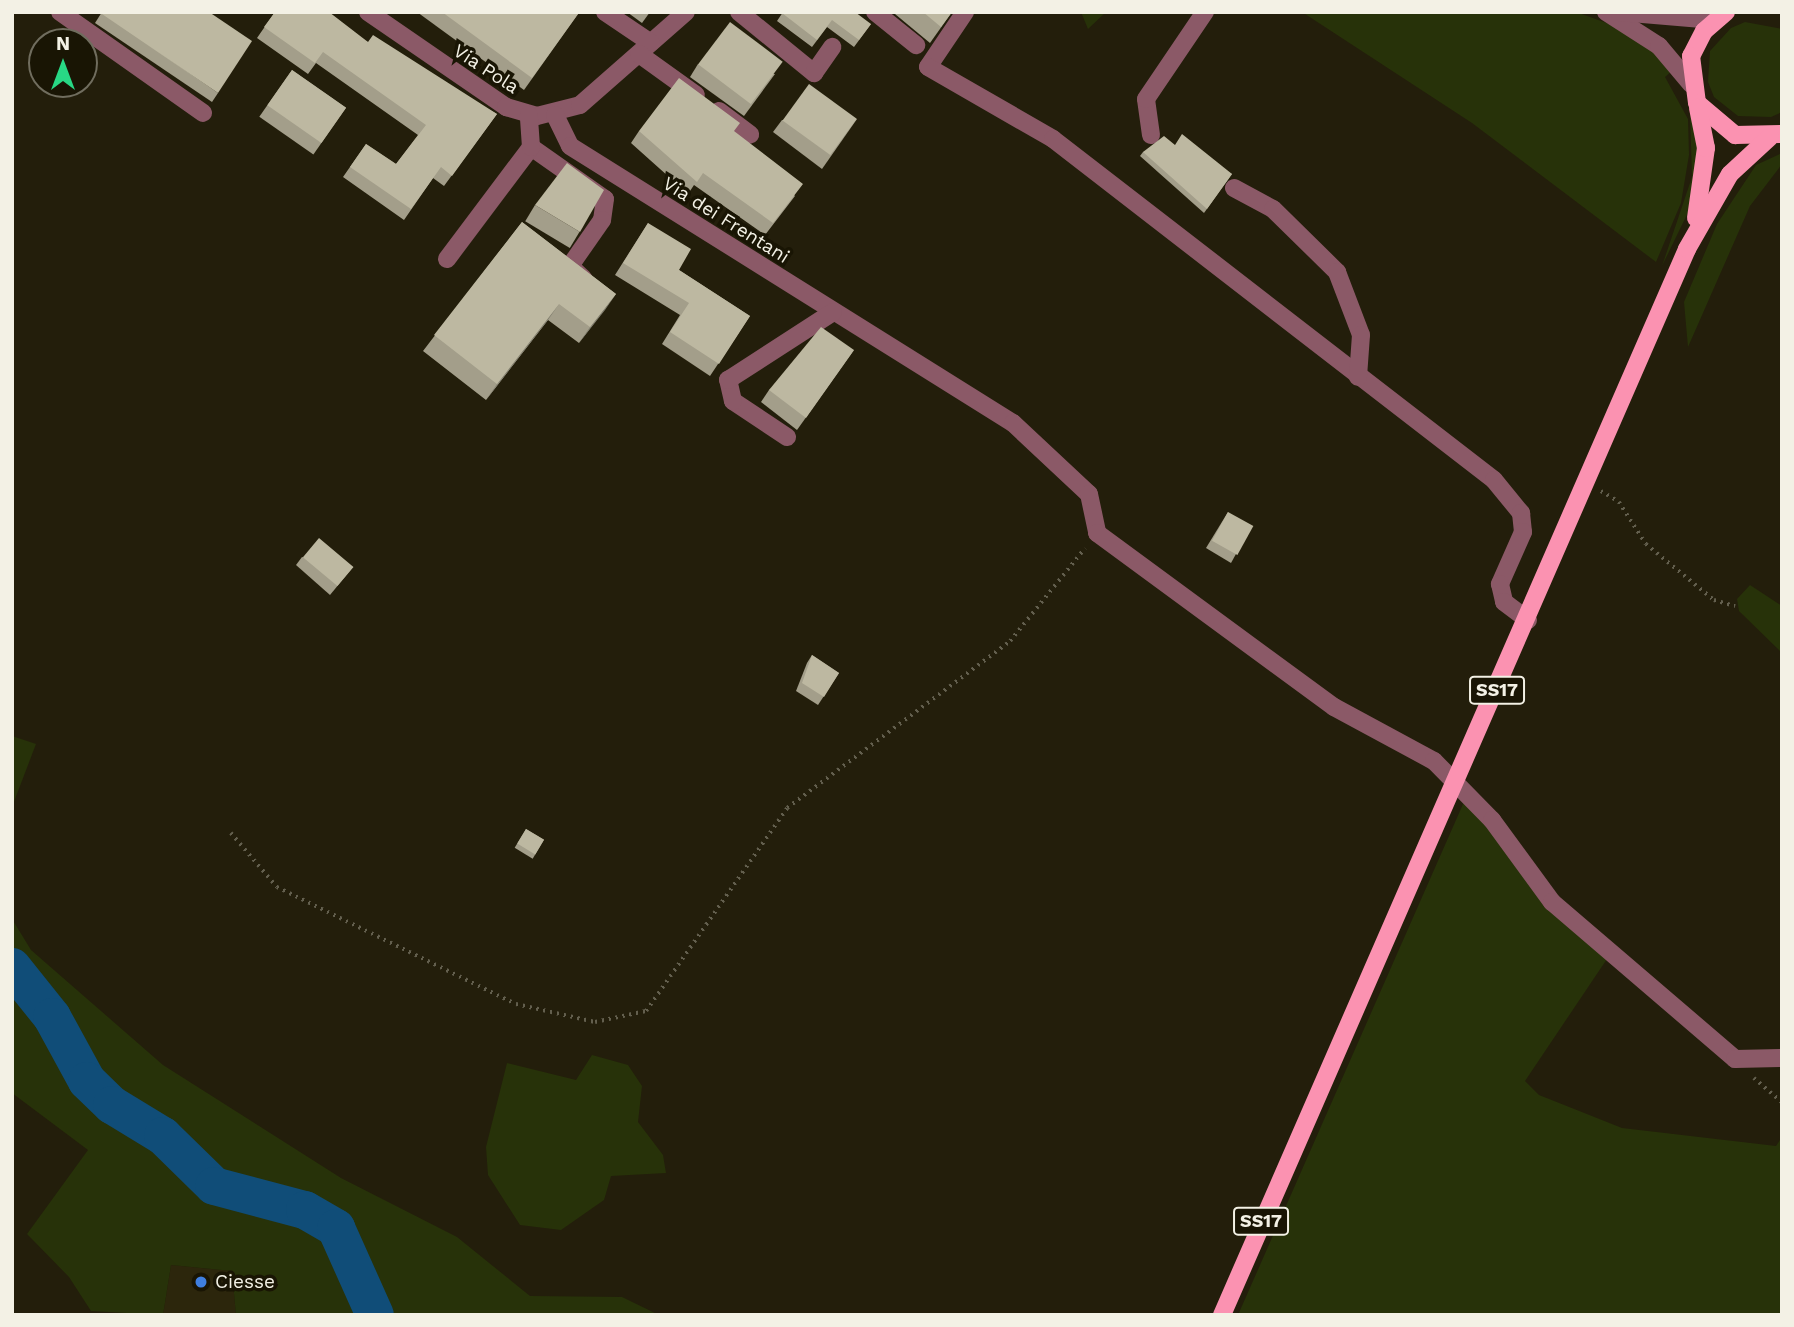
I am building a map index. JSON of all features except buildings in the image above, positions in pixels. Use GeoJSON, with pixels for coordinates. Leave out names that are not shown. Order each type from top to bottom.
{"type":"FeatureCollection","features":[{"type":"Feature","properties":{"kind":"main road"},"geometry":{"type":"LineString","coordinates":[[1687,248],[1705,165],[1697,103],[1690,85],[1696,43],[1720,16]]}},
{"type":"Feature","properties":{"kind":"main road"},"geometry":{"type":"LineString","coordinates":[[1697,103],[1720,128],[1776,136]]}},
{"type":"Feature","properties":{"kind":"main road"},"geometry":{"type":"LineString","coordinates":[[1687,248],[1730,174],[1776,136]]}},
{"type":"Feature","properties":{"kind":"main road","name":"SS17"},"geometry":{"type":"LineString","coordinates":[[1222,1315],[1301,1128],[1528,620],[1687,248]]}},
{"type":"Feature","properties":{"kind":"street"},"geometry":{"type":"LineString","coordinates":[[61,12],[203,113]]}},
{"type":"Feature","properties":{"kind":"street","name":"Via Pola"},"geometry":{"type":"LineString","coordinates":[[368,12],[506,107],[528,115],[555,115],[580,105],[686,12]]}},
{"type":"Feature","properties":{"kind":"street"},"geometry":{"type":"LineString","coordinates":[[605,12],[645,49],[750,134]]}},
{"type":"Feature","properties":{"kind":"street"},"geometry":{"type":"LineString","coordinates":[[739,12],[814,73],[832,47]]}},
{"type":"Feature","properties":{"kind":"street"},"geometry":{"type":"LineString","coordinates":[[875,12],[916,45]]}},
{"type":"Feature","properties":{"kind":"street"},"geometry":{"type":"LineString","coordinates":[[965,12],[928,67],[1053,139],[1494,481],[1521,513],[1522,532],[1500,584],[1504,602],[1528,620]]}},
{"type":"Feature","properties":{"kind":"street"},"geometry":{"type":"LineString","coordinates":[[1151,135],[1146,99],[1205,12]]}},
{"type":"Feature","properties":{"kind":"street"},"geometry":{"type":"LineString","coordinates":[[1606,12],[1659,46],[1690,85]]}},
{"type":"Feature","properties":{"kind":"street"},"geometry":{"type":"LineString","coordinates":[[1619,12],[1720,16]]}},
{"type":"Feature","properties":{"kind":"street"},"geometry":{"type":"LineString","coordinates":[[447,259],[531,147],[528,115]]}},
{"type":"Feature","properties":{"kind":"street","name":"Via dei Frentani"},"geometry":{"type":"LineString","coordinates":[[555,115],[570,146],[1013,423],[1089,494],[1097,533]]}},
{"type":"Feature","properties":{"kind":"street"},"geometry":{"type":"LineString","coordinates":[[531,147],[605,199],[602,220],[570,266],[598,291]]}},
{"type":"Feature","properties":{"kind":"street"},"geometry":{"type":"LineString","coordinates":[[1234,188],[1273,209],[1338,272],[1361,335],[1358,377]]}},
{"type":"Feature","properties":{"kind":"street"},"geometry":{"type":"LineString","coordinates":[[788,437],[733,401],[728,380],[833,312]]}},
{"type":"Feature","properties":{"kind":"street"},"geometry":{"type":"LineString","coordinates":[[1097,533],[1334,707],[1434,761],[1457,782],[1552,902],[1735,1059],[1782,1058]]}},
{"type":"Feature","properties":{"kind":"path"},"geometry":{"type":"LineString","coordinates":[[1588,482],[1619,502],[1646,544],[1714,600],[1735,606]]}},
{"type":"Feature","properties":{"kind":"path"},"geometry":{"type":"LineString","coordinates":[[231,833],[277,887],[516,1004],[595,1022],[646,1011],[788,808],[1010,640],[1097,533]]}},
{"type":"Feature","properties":{"kind":"path"},"geometry":{"type":"LineString","coordinates":[[1735,1059],[1782,1102]]}},
{"type":"Feature","properties":{"kind":"shaded area","name":"Ciesse"},"geometry":{"type":"Polygon","coordinates":[[[171,1265],[232,1271],[236,1315],[163,1315],[171,1265]]]}},
{"type":"Feature","properties":{"kind":"green space"},"geometry":{"type":"Polygon","coordinates":[[[1081,12],[1106,12],[1088,29],[1081,12]]]}},
{"type":"Feature","properties":{"kind":"green space"},"geometry":{"type":"Polygon","coordinates":[[[1302,12],[1576,12],[1618,27],[1659,54],[1672,71],[1665,77],[1688,119],[1689,155],[1681,203],[1656,262],[1472,123],[1302,12]]]}},
{"type":"Feature","properties":{"kind":"green space"},"geometry":{"type":"Polygon","coordinates":[[[1745,22],[1782,29],[1782,112],[1771,117],[1738,116],[1714,97],[1708,82],[1710,51],[1731,28],[1745,22]]]}},
{"type":"Feature","properties":{"kind":"green space"},"geometry":{"type":"Polygon","coordinates":[[[1690,113],[1698,127],[1696,196],[1662,266],[1692,177],[1690,113]]]}},
{"type":"Feature","properties":{"kind":"green space"},"geometry":{"type":"Polygon","coordinates":[[[1782,153],[1782,164],[1750,206],[1688,347],[1684,302],[1717,224],[1756,165],[1782,153]]]}},
{"type":"Feature","properties":{"kind":"green space"},"geometry":{"type":"Polygon","coordinates":[[[1750,585],[1782,606],[1782,653],[1739,611],[1737,599],[1750,585]]]}},
{"type":"Feature","properties":{"kind":"green space"},"geometry":{"type":"Polygon","coordinates":[[[12,736],[36,744],[12,807],[12,736]]]}},
{"type":"Feature","properties":{"kind":"green space"},"geometry":{"type":"Polygon","coordinates":[[[1467,795],[1552,902],[1611,953],[1525,1081],[1539,1095],[1622,1128],[1776,1146],[1782,1137],[1782,1315],[1238,1315],[1467,795]]]}},
{"type":"Feature","properties":{"kind":"green space"},"geometry":{"type":"Polygon","coordinates":[[[12,919],[31,950],[163,1065],[341,1178],[457,1237],[530,1296],[622,1297],[659,1315],[236,1315],[232,1271],[171,1265],[163,1315],[91,1311],[69,1277],[27,1234],[88,1150],[12,1093],[12,919]]]}},
{"type":"Feature","properties":{"kind":"green space"},"geometry":{"type":"Polygon","coordinates":[[[592,1055],[628,1065],[642,1086],[638,1122],[663,1155],[666,1173],[611,1176],[604,1200],[561,1230],[520,1225],[488,1175],[486,1147],[507,1063],[576,1080],[592,1055]]]}},
{"type":"Feature","properties":{"kind":"waterway"},"geometry":{"type":"LineString","coordinates":[[12,967],[52,1017],[87,1081],[112,1105],[163,1136],[214,1186],[305,1210],[336,1228],[375,1315]]}},
{"type":"Feature","properties":{"kind":"place","name":"Ciesse"},"geometry":{"type":"Point","coordinates":[201,1282]}}]}
